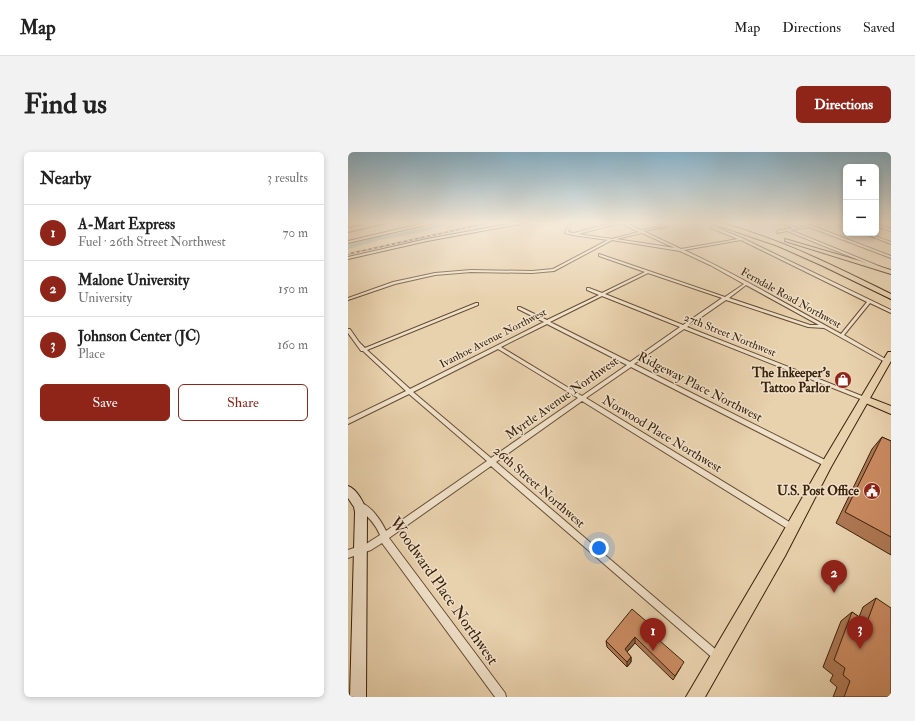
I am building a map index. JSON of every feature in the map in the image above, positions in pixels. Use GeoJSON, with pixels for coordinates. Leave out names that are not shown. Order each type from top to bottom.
{"type":"FeatureCollection","features":[{"type":"Feature","properties":{"kind":"highway"},"geometry":{"type":"LineString","coordinates":[[789,247],[891,297]]}},
{"type":"Feature","properties":{"kind":"highway"},"geometry":{"type":"LineString","coordinates":[[801,247],[891,289]]}},
{"type":"Feature","properties":{"kind":"highway"},"geometry":{"type":"LineString","coordinates":[[810,247],[891,272]]}},
{"type":"Feature","properties":{"kind":"highway"},"geometry":{"type":"LineString","coordinates":[[865,399],[891,404]]}},
{"type":"Feature","properties":{"kind":"highway"},"geometry":{"type":"LineString","coordinates":[[865,399],[891,410]]}},
{"type":"Feature","properties":{"kind":"main road"},"geometry":{"type":"LineString","coordinates":[[695,697],[793,528],[827,464],[889,357]]}},
{"type":"Feature","properties":{"kind":"street"},"geometry":{"type":"LineString","coordinates":[[348,258],[394,247]]}},
{"type":"Feature","properties":{"kind":"street"},"geometry":{"type":"LineString","coordinates":[[348,299],[394,283],[435,274],[471,271],[532,272],[554,270],[596,247]]}},
{"type":"Feature","properties":{"kind":"street"},"geometry":{"type":"LineString","coordinates":[[662,247],[680,250],[694,247]]}},
{"type":"Feature","properties":{"kind":"street","name":"Ferndale Road Northwest"},"geometry":{"type":"LineString","coordinates":[[674,247],[711,264],[747,283],[841,336],[889,357]]}},
{"type":"Feature","properties":{"kind":"street"},"geometry":{"type":"LineString","coordinates":[[758,247],[891,312]]}},
{"type":"Feature","properties":{"kind":"street"},"geometry":{"type":"LineString","coordinates":[[830,247],[891,272]]}},
{"type":"Feature","properties":{"kind":"street"},"geometry":{"type":"LineString","coordinates":[[865,247],[891,257]]}},
{"type":"Feature","properties":{"kind":"street"},"geometry":{"type":"LineString","coordinates":[[600,255],[810,326],[827,328]]}},
{"type":"Feature","properties":{"kind":"street","name":"Ivanhoe Avenue Northwest"},"geometry":{"type":"LineString","coordinates":[[348,422],[647,272]]}},
{"type":"Feature","properties":{"kind":"street","name":"Myrtle Avenue Northwest"},"geometry":{"type":"LineString","coordinates":[[354,552],[374,544],[747,283]]}},
{"type":"Feature","properties":{"kind":"street","name":"27th Street Northwest"},"geometry":{"type":"LineString","coordinates":[[588,288],[865,399]]}},
{"type":"Feature","properties":{"kind":"street"},"geometry":{"type":"LineString","coordinates":[[841,336],[869,302]]}},
{"type":"Feature","properties":{"kind":"street"},"geometry":{"type":"LineString","coordinates":[[364,350],[477,304]]}},
{"type":"Feature","properties":{"kind":"street","name":"Ridgeway Place Northwest"},"geometry":{"type":"LineString","coordinates":[[519,308],[827,464]]}},
{"type":"Feature","properties":{"kind":"street","name":"26th Street Northwest"},"geometry":{"type":"LineString","coordinates":[[348,330],[364,350],[410,391],[718,657]]}},
{"type":"Feature","properties":{"kind":"street","name":"Norwood Place Northwest"},"geometry":{"type":"LineString","coordinates":[[498,347],[793,528]]}},
{"type":"Feature","properties":{"kind":"street"},"geometry":{"type":"LineString","coordinates":[[348,490],[359,505],[361,512],[354,552],[358,697]]}},
{"type":"Feature","properties":{"kind":"street","name":"Woodward Place Northwest"},"geometry":{"type":"LineString","coordinates":[[359,505],[366,510],[383,531],[386,542],[502,697]]}},
{"type":"Feature","properties":{"kind":"building","name":"U.S. Post Office"},"geometry":{"type":"Polygon","coordinates":[[[882,437],[891,441],[891,537],[845,512],[882,437]]]}},
{"type":"Feature","properties":{"kind":"building"},"geometry":{"type":"Polygon","coordinates":[[[876,598],[891,608],[891,697],[844,697],[850,681],[843,675],[845,668],[834,660],[852,612],[867,622],[876,598]]]}},
{"type":"Feature","properties":{"kind":"building"},"geometry":{"type":"Polygon","coordinates":[[[632,609],[646,621],[643,626],[684,662],[675,676],[635,637],[625,649],[631,657],[627,662],[606,641],[632,609]]]}},
{"type":"Feature","properties":{"kind":"railway"},"geometry":{"type":"LineString","coordinates":[[348,254],[378,247]]}},
{"type":"Feature","properties":{"kind":"place","name":"The Inkeeper's Tattoo Parlor"},"geometry":{"type":"Point","coordinates":[843,380]}},
{"type":"Feature","properties":{"kind":"place","name":"U.S. Post Office"},"geometry":{"type":"Point","coordinates":[872,491]}},
{"type":"Feature","properties":{"kind":"place","name":"Malone University"},"geometry":{"type":"Point","coordinates":[834,593]}},
{"type":"Feature","properties":{"kind":"place","name":"Johnson Center (JC)"},"geometry":{"type":"Point","coordinates":[860,649]}},
{"type":"Feature","properties":{"kind":"place","name":"A-Mart Express"},"geometry":{"type":"Point","coordinates":[653,651]}}]}
